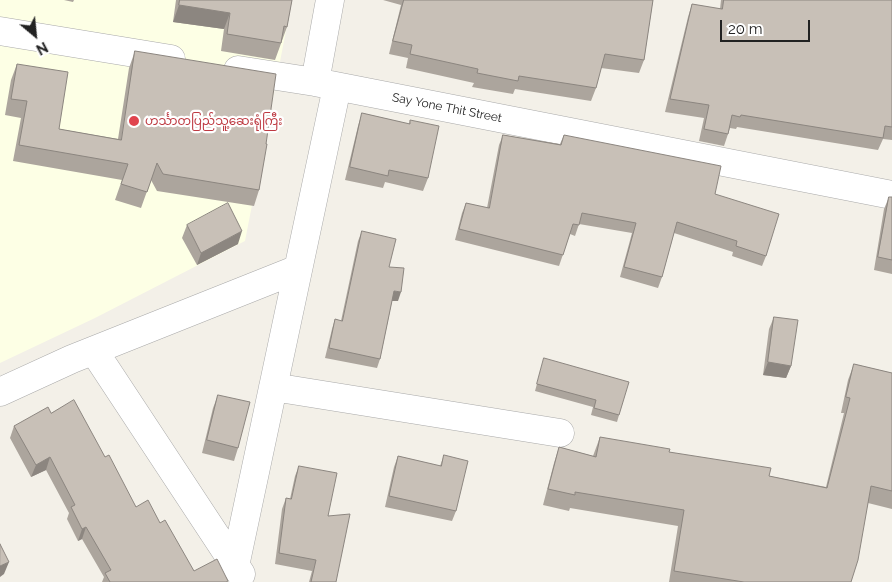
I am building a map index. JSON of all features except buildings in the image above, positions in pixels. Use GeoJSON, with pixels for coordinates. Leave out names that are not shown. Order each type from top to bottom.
{"type":"FeatureCollection","features":[{"type":"Feature","properties":{"kind":"street"},"geometry":{"type":"LineString","coordinates":[[240,574],[273,387],[298,269],[326,84],[330,0]]}},
{"type":"Feature","properties":{"kind":"street","name":"Say Yone Thit Street"},"geometry":{"type":"LineString","coordinates":[[0,31],[326,84],[892,195]]}},
{"type":"Feature","properties":{"kind":"street"},"geometry":{"type":"LineString","coordinates":[[0,392],[94,351],[298,269]]}},
{"type":"Feature","properties":{"kind":"street"},"geometry":{"type":"LineString","coordinates":[[94,351],[240,574]]}},
{"type":"Feature","properties":{"kind":"street"},"geometry":{"type":"LineString","coordinates":[[273,387],[560,433]]}},
{"type":"Feature","properties":{"kind":"shaded area","name":"ဟင်္သာတပြည်သူ့ဆေးရုံကြီး"},"geometry":{"type":"Polygon","coordinates":[[[0,0],[292,0],[245,241],[95,318],[0,363],[0,0]]]}},
{"type":"Feature","properties":{"kind":"place","name":"ဟင်္သာတပြည်သူ့ဆေးရုံကြီး"},"geometry":{"type":"Point","coordinates":[134,121]}}]}
